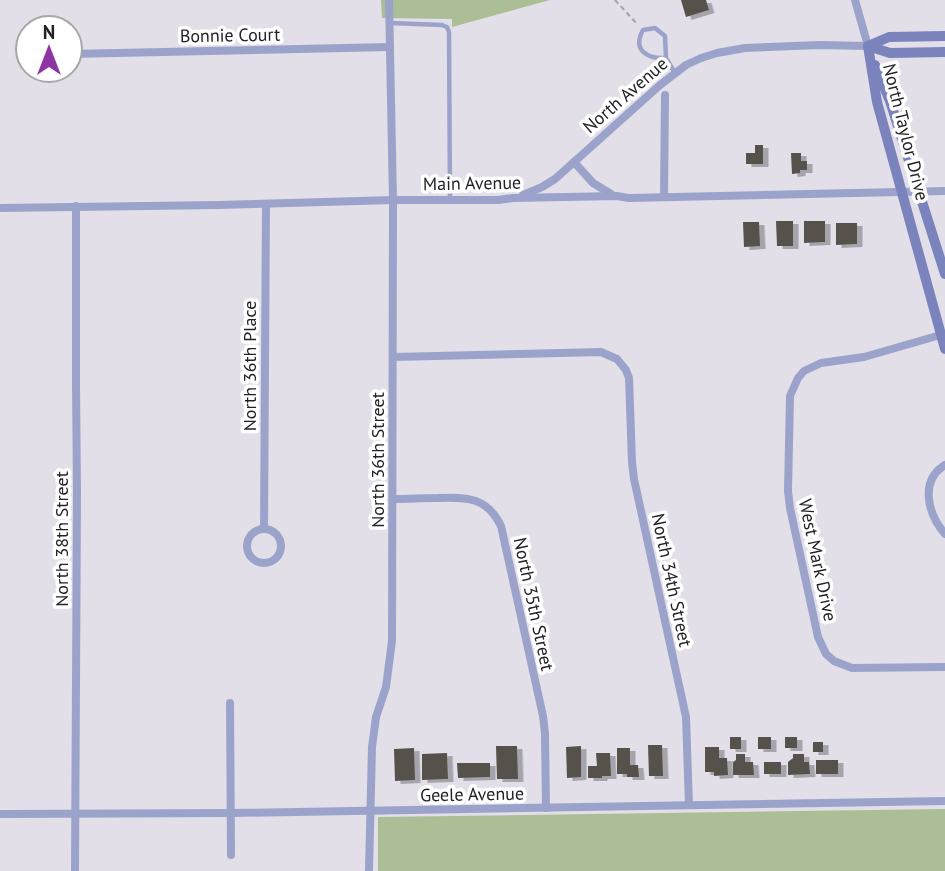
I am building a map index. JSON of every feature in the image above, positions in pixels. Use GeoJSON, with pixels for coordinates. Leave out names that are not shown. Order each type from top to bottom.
{"type":"FeatureCollection","features":[{"type":"Feature","properties":{"kind":"main road","name":"North Avenue"},"geometry":{"type":"LineString","coordinates":[[868,46],[889,37],[945,36]]}},
{"type":"Feature","properties":{"kind":"main road","name":"North Avenue"},"geometry":{"type":"LineString","coordinates":[[868,46],[890,54],[945,52]]}},
{"type":"Feature","properties":{"kind":"main road","name":"North Taylor Drive"},"geometry":{"type":"LineString","coordinates":[[868,46],[890,101],[945,274]]}},
{"type":"Feature","properties":{"kind":"main road","name":"North Taylor Drive"},"geometry":{"type":"LineString","coordinates":[[868,46],[877,102],[945,349]]}},
{"type":"Feature","properties":{"kind":"street","name":"North 36th Street"},"geometry":{"type":"LineString","coordinates":[[369,871],[372,747],[376,717],[386,687],[392,641],[393,200],[389,0]]}},
{"type":"Feature","properties":{"kind":"street","name":"North Taylor Drive"},"geometry":{"type":"LineString","coordinates":[[855,0],[868,46]]}},
{"type":"Feature","properties":{"kind":"street","name":"North Avenue"},"geometry":{"type":"LineString","coordinates":[[513,198],[555,179],[660,85],[686,65],[701,58],[732,50],[819,45],[868,46]]}},
{"type":"Feature","properties":{"kind":"street","name":"Bonnie Court"},"geometry":{"type":"LineString","coordinates":[[84,54],[390,47]]}},
{"type":"Feature","properties":{"kind":"street"},"geometry":{"type":"LineString","coordinates":[[664,197],[665,95]]}},
{"type":"Feature","properties":{"kind":"street"},"geometry":{"type":"LineString","coordinates":[[574,162],[593,183],[617,196]]}},
{"type":"Feature","properties":{"kind":"street","name":"Main Avenue"},"geometry":{"type":"LineString","coordinates":[[0,208],[945,191]]}},
{"type":"Feature","properties":{"kind":"street","name":"North 36th Place"},"geometry":{"type":"LineString","coordinates":[[264,529],[266,204]]}},
{"type":"Feature","properties":{"kind":"street","name":"North 38th Street"},"geometry":{"type":"LineString","coordinates":[[75,871],[76,206]]}},
{"type":"Feature","properties":{"kind":"street","name":"West Mark Drive"},"geometry":{"type":"LineString","coordinates":[[943,334],[863,357],[821,363],[804,371],[793,386],[790,396],[788,491],[818,637],[826,654],[834,661],[852,668],[945,667]]}},
{"type":"Feature","properties":{"kind":"street","name":"North 34th Street"},"geometry":{"type":"LineString","coordinates":[[393,357],[601,352],[622,363],[630,384],[634,479],[686,718],[690,805]]}},
{"type":"Feature","properties":{"kind":"street"},"geometry":{"type":"LineString","coordinates":[[945,464],[931,478],[928,492],[932,511],[945,534]]}},
{"type":"Feature","properties":{"kind":"street","name":"North 35th Street"},"geometry":{"type":"LineString","coordinates":[[393,499],[465,498],[484,504],[497,517],[543,716],[547,808]]}},
{"type":"Feature","properties":{"kind":"street","name":"North 36th Place"},"geometry":{"type":"LineString","coordinates":[[264,529],[275,533],[280,549],[274,559],[264,563],[253,559],[247,545],[250,535],[264,529]]}},
{"type":"Feature","properties":{"kind":"street"},"geometry":{"type":"LineString","coordinates":[[230,703],[231,855]]}},
{"type":"Feature","properties":{"kind":"street","name":"Geele Avenue"},"geometry":{"type":"LineString","coordinates":[[0,814],[232,813],[945,801]]}},
{"type":"Feature","properties":{"kind":"lane"},"geometry":{"type":"LineString","coordinates":[[390,23],[442,25],[447,27],[449,32],[450,200]]}},
{"type":"Feature","properties":{"kind":"lane"},"geometry":{"type":"LineString","coordinates":[[666,58],[661,59],[642,52],[638,44],[643,30],[655,28],[665,36],[666,58],[675,74]]}},
{"type":"Feature","properties":{"kind":"path"},"geometry":{"type":"LineString","coordinates":[[615,0],[643,30]]}},
{"type":"Feature","properties":{"kind":"green space"},"geometry":{"type":"Polygon","coordinates":[[[381,0],[550,0],[452,27],[452,19],[382,18],[381,0]]]}},
{"type":"Feature","properties":{"kind":"green space"},"geometry":{"type":"Polygon","coordinates":[[[945,809],[945,871],[378,871],[378,817],[945,809]]]}},
{"type":"Feature","properties":{"kind":"building"},"geometry":{"type":"Polygon","coordinates":[[[681,0],[706,0],[709,10],[686,17],[681,0]]]}},
{"type":"Feature","properties":{"kind":"building"},"geometry":{"type":"Polygon","coordinates":[[[755,145],[763,145],[763,164],[746,164],[746,153],[755,153],[755,145]]]}},
{"type":"Feature","properties":{"kind":"building"},"geometry":{"type":"Polygon","coordinates":[[[791,153],[801,153],[801,161],[807,161],[807,170],[792,174],[791,153]]]}},
{"type":"Feature","properties":{"kind":"building"},"geometry":{"type":"Polygon","coordinates":[[[776,221],[793,221],[793,246],[777,246],[776,221]]]}},
{"type":"Feature","properties":{"kind":"building"},"geometry":{"type":"Polygon","coordinates":[[[804,221],[825,221],[825,242],[804,243],[804,221]]]}},
{"type":"Feature","properties":{"kind":"building"},"geometry":{"type":"Polygon","coordinates":[[[743,222],[759,222],[760,246],[744,247],[743,222]]]}},
{"type":"Feature","properties":{"kind":"building"},"geometry":{"type":"Polygon","coordinates":[[[836,223],[857,223],[857,244],[836,245],[836,223]]]}},
{"type":"Feature","properties":{"kind":"building"},"geometry":{"type":"Polygon","coordinates":[[[730,737],[741,737],[741,749],[730,749],[730,737]]]}},
{"type":"Feature","properties":{"kind":"building"},"geometry":{"type":"Polygon","coordinates":[[[758,737],[771,737],[771,749],[758,749],[758,737]]]}},
{"type":"Feature","properties":{"kind":"building"},"geometry":{"type":"Polygon","coordinates":[[[785,737],[797,737],[797,748],[785,748],[785,737]]]}},
{"type":"Feature","properties":{"kind":"building"},"geometry":{"type":"Polygon","coordinates":[[[813,742],[823,742],[823,752],[813,752],[813,742]]]}},
{"type":"Feature","properties":{"kind":"building"},"geometry":{"type":"Polygon","coordinates":[[[648,745],[662,745],[663,776],[649,776],[648,745]]]}},
{"type":"Feature","properties":{"kind":"building"},"geometry":{"type":"Polygon","coordinates":[[[496,746],[517,746],[518,779],[497,779],[496,746]]]}},
{"type":"Feature","properties":{"kind":"building"},"geometry":{"type":"Polygon","coordinates":[[[581,746],[581,777],[567,778],[566,747],[581,746]]]}},
{"type":"Feature","properties":{"kind":"building"},"geometry":{"type":"Polygon","coordinates":[[[705,747],[719,747],[719,758],[727,758],[728,775],[714,776],[714,772],[705,772],[705,747]]]}},
{"type":"Feature","properties":{"kind":"building"},"geometry":{"type":"Polygon","coordinates":[[[414,748],[415,780],[395,781],[394,749],[414,748]]]}},
{"type":"Feature","properties":{"kind":"building"},"geometry":{"type":"Polygon","coordinates":[[[617,748],[630,748],[630,765],[638,765],[639,777],[617,774],[617,748]]]}},
{"type":"Feature","properties":{"kind":"building"},"geometry":{"type":"Polygon","coordinates":[[[447,753],[448,779],[422,780],[422,754],[447,753]]]}},
{"type":"Feature","properties":{"kind":"building"},"geometry":{"type":"Polygon","coordinates":[[[596,753],[610,753],[611,776],[588,778],[588,766],[597,766],[596,753]]]}},
{"type":"Feature","properties":{"kind":"building"},"geometry":{"type":"Polygon","coordinates":[[[736,754],[745,754],[745,762],[753,762],[754,775],[733,775],[736,754]]]}},
{"type":"Feature","properties":{"kind":"building"},"geometry":{"type":"Polygon","coordinates":[[[793,754],[804,754],[804,762],[809,762],[810,774],[788,775],[788,762],[793,758],[793,754]]]}},
{"type":"Feature","properties":{"kind":"building"},"geometry":{"type":"Polygon","coordinates":[[[816,760],[838,760],[838,774],[816,774],[816,760]]]}},
{"type":"Feature","properties":{"kind":"building"},"geometry":{"type":"Polygon","coordinates":[[[764,762],[781,762],[781,774],[764,774],[764,762]]]}},
{"type":"Feature","properties":{"kind":"building"},"geometry":{"type":"Polygon","coordinates":[[[457,763],[490,763],[490,777],[458,778],[457,763]]]}}]}
